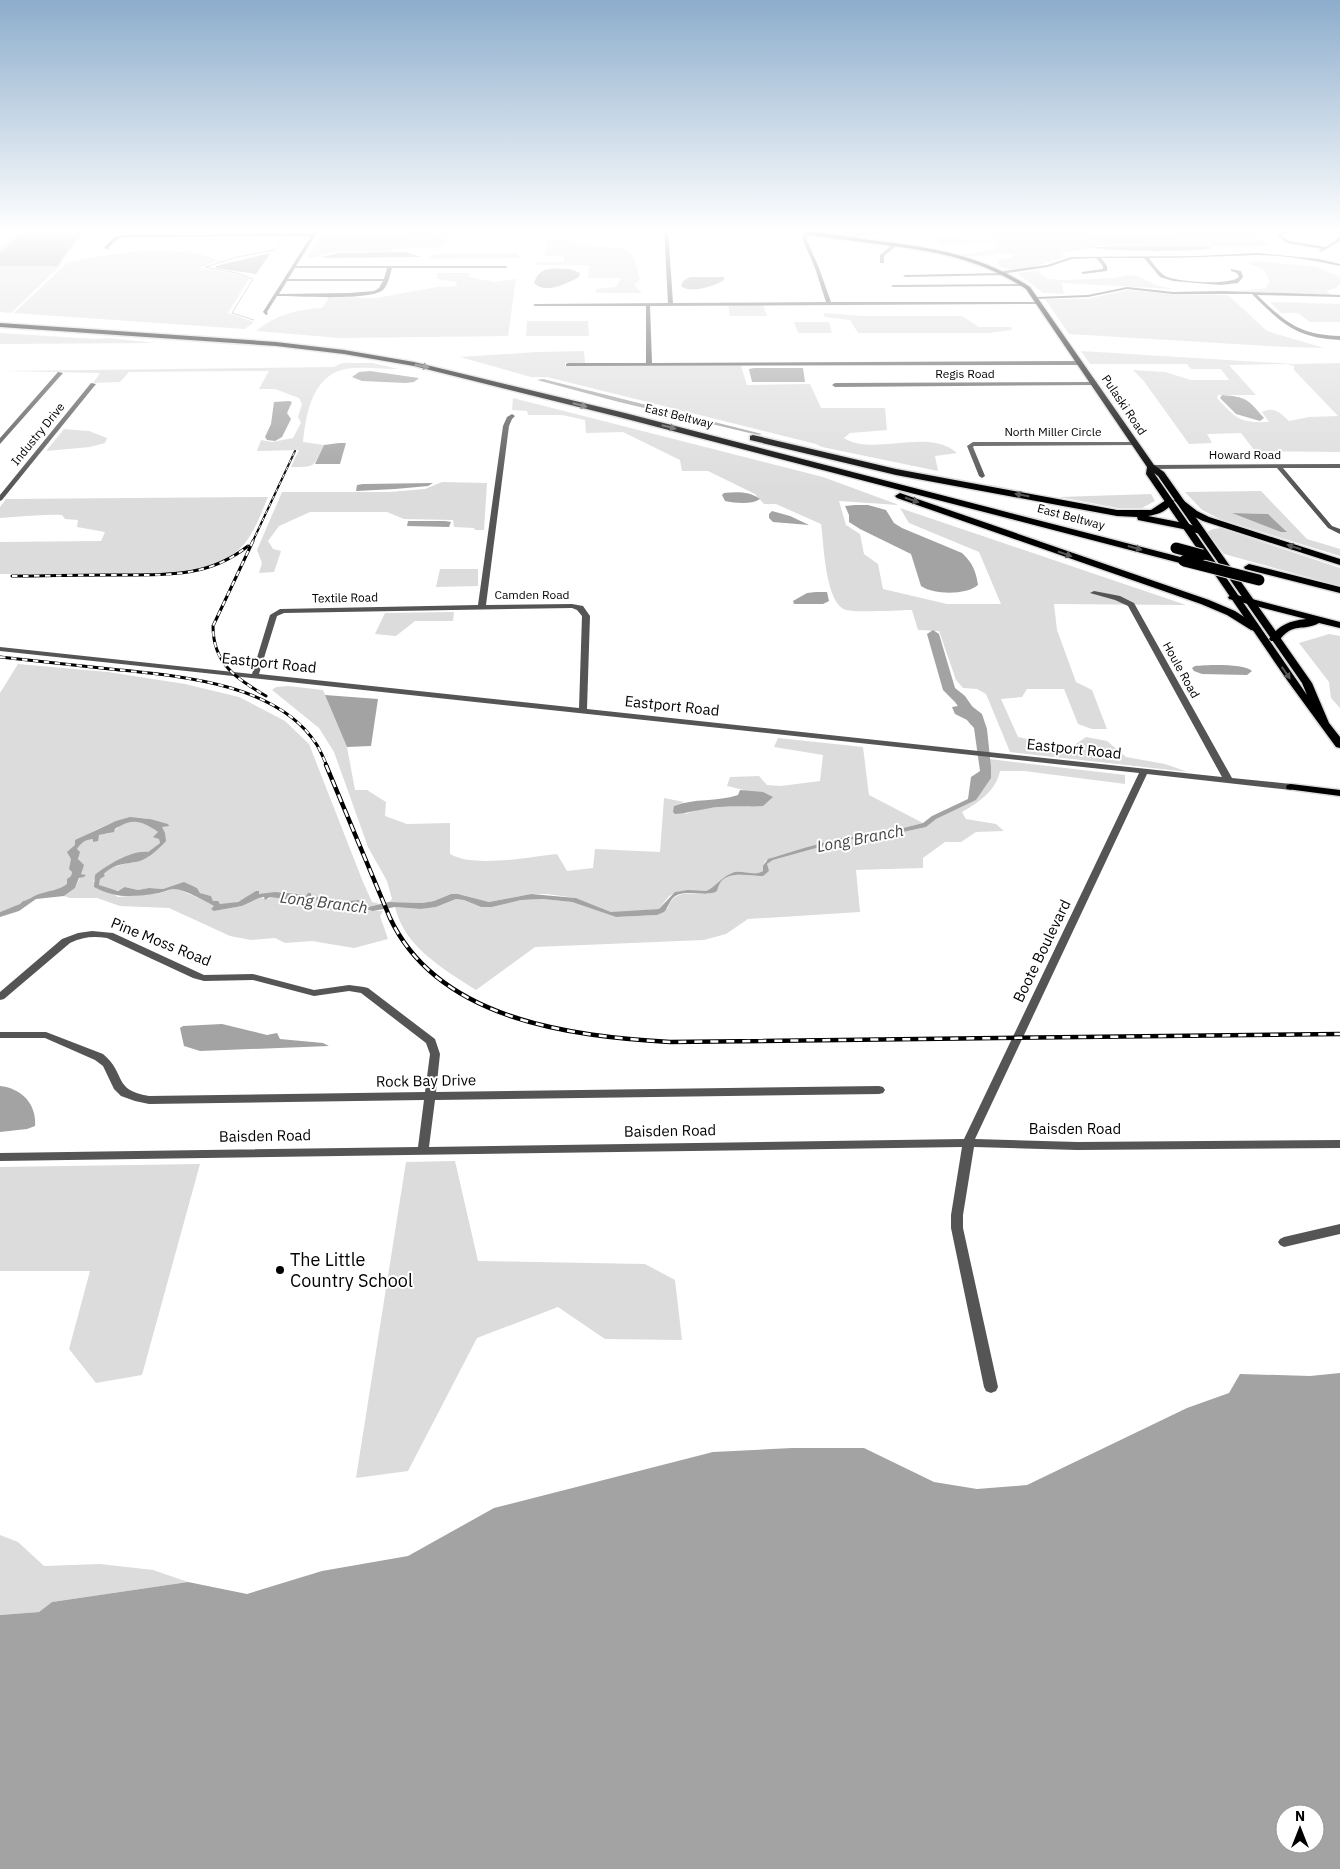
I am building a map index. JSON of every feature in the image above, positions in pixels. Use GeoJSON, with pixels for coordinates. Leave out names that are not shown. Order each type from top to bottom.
{"type":"FeatureCollection","features":[{"type":"Feature","properties":{"kind":"highway"},"geometry":{"type":"LineString","coordinates":[[0,317],[189,329],[320,341],[442,361]]}},
{"type":"Feature","properties":{"kind":"highway","name":"East Beltway"},"geometry":{"type":"LineString","coordinates":[[0,327],[203,338],[312,348],[414,364],[732,443],[1340,601]]}},
{"type":"Feature","properties":{"kind":"highway","name":"East Beltway"},"geometry":{"type":"LineString","coordinates":[[499,375],[1340,590]]}},
{"type":"Feature","properties":{"kind":"highway"},"geometry":{"type":"LineString","coordinates":[[700,426],[896,472],[1193,528],[1212,524],[1227,526]]}},
{"type":"Feature","properties":{"kind":"highway"},"geometry":{"type":"LineString","coordinates":[[732,443],[900,496],[1205,602],[1231,613],[1255,628]]}},
{"type":"Feature","properties":{"kind":"highway"},"geometry":{"type":"LineString","coordinates":[[1117,513],[1140,514],[1155,512],[1174,501],[1227,526],[1340,562]]}},
{"type":"Feature","properties":{"kind":"highway"},"geometry":{"type":"LineString","coordinates":[[1205,602],[1220,604],[1242,600],[1338,625]]}},
{"type":"Feature","properties":{"kind":"highway"},"geometry":{"type":"LineString","coordinates":[[1275,639],[1280,630],[1286,626],[1316,622],[1338,625]]}},
{"type":"Feature","properties":{"kind":"main road","name":"Pulaski Road"},"geometry":{"type":"LineString","coordinates":[[1047,315],[1151,467],[1161,474],[1174,501],[1242,600],[1275,639],[1307,683],[1325,722]]}},
{"type":"Feature","properties":{"kind":"main road","name":"Pulaski Road"},"geometry":{"type":"LineString","coordinates":[[1193,528],[1242,600],[1255,628],[1299,692],[1325,722],[1340,745]]}},
{"type":"Feature","properties":{"kind":"main road","name":"Eastport Road"},"geometry":{"type":"LineString","coordinates":[[1291,787],[1340,793]]}},
{"type":"Feature","properties":{"kind":"street"},"geometry":{"type":"LineString","coordinates":[[648,315],[649,365]]}},
{"type":"Feature","properties":{"kind":"street"},"geometry":{"type":"LineString","coordinates":[[1277,315],[1290,327],[1322,337],[1340,338]]}},
{"type":"Feature","properties":{"kind":"street"},"geometry":{"type":"LineString","coordinates":[[568,365],[1080,363]]}},
{"type":"Feature","properties":{"kind":"street"},"geometry":{"type":"LineString","coordinates":[[0,442],[60,373]]}},
{"type":"Feature","properties":{"kind":"street","name":"Regis Road"},"geometry":{"type":"LineString","coordinates":[[835,385],[1094,383]]}},
{"type":"Feature","properties":{"kind":"street","name":"Industry Drive"},"geometry":{"type":"LineString","coordinates":[[0,499],[93,384]]}},
{"type":"Feature","properties":{"kind":"street","name":"Camden Road"},"geometry":{"type":"LineString","coordinates":[[512,416],[508,418],[506,426],[482,606],[564,606],[578,607],[583,610],[586,616],[583,712]]}},
{"type":"Feature","properties":{"kind":"street","name":"North Miller Circle"},"geometry":{"type":"LineString","coordinates":[[982,476],[971,445],[1135,444]]}},
{"type":"Feature","properties":{"kind":"street"},"geometry":{"type":"LineString","coordinates":[[1278,466],[1330,527],[1340,532]]}},
{"type":"Feature","properties":{"kind":"street","name":"Howard Road"},"geometry":{"type":"LineString","coordinates":[[1151,467],[1340,466]]}},
{"type":"Feature","properties":{"kind":"street","name":"Houle Road"},"geometry":{"type":"LineString","coordinates":[[1094,592],[1117,598],[1131,605],[1229,781]]}},
{"type":"Feature","properties":{"kind":"street","name":"Textile Road"},"geometry":{"type":"LineString","coordinates":[[255,676],[274,615],[279,612],[482,606]]}},
{"type":"Feature","properties":{"kind":"street","name":"Eastport Road"},"geometry":{"type":"LineString","coordinates":[[0,649],[1291,787]]}},
{"type":"Feature","properties":{"kind":"street","name":"Boote Boulevard"},"geometry":{"type":"LineString","coordinates":[[991,1388],[957,1228],[957,1215],[968,1143],[1144,772]]}},
{"type":"Feature","properties":{"kind":"street","name":"Pine Moss Road"},"geometry":{"type":"LineString","coordinates":[[0,997],[77,933],[109,935],[204,978],[253,977],[314,993],[349,988],[364,990],[431,1041],[435,1054],[423,1150]]}},
{"type":"Feature","properties":{"kind":"street","name":"Rock Bay Drive"},"geometry":{"type":"LineString","coordinates":[[0,1035],[46,1035],[99,1057],[105,1060],[116,1086],[122,1092],[139,1099],[879,1090]]}},
{"type":"Feature","properties":{"kind":"street","name":"Baisden Road"},"geometry":{"type":"LineString","coordinates":[[0,1156],[968,1143],[1077,1146],[1340,1144]]}},
{"type":"Feature","properties":{"kind":"street"},"geometry":{"type":"LineString","coordinates":[[1284,1242],[1340,1229]]}},
{"type":"Feature","properties":{"kind":"shaded area"},"geometry":{"type":"Polygon","coordinates":[[[46,315],[234,315],[254,322],[245,329],[46,315]]]}},
{"type":"Feature","properties":{"kind":"shaded area"},"geometry":{"type":"Polygon","coordinates":[[[284,315],[511,315],[508,336],[340,338],[256,331],[284,315]]]}},
{"type":"Feature","properties":{"kind":"shaded area"},"geometry":{"type":"Polygon","coordinates":[[[730,315],[767,316],[730,316],[730,315]]]}},
{"type":"Feature","properties":{"kind":"shaded area"},"geometry":{"type":"Polygon","coordinates":[[[824,315],[962,316],[979,327],[1011,327],[1012,330],[989,333],[858,333],[850,320],[825,317],[824,315]]]}},
{"type":"Feature","properties":{"kind":"shaded area"},"geometry":{"type":"Polygon","coordinates":[[[1056,315],[1250,315],[1267,331],[1324,348],[1286,347],[1069,334],[1056,315]]]}},
{"type":"Feature","properties":{"kind":"shaded area"},"geometry":{"type":"Polygon","coordinates":[[[1301,315],[1340,315],[1340,322],[1310,322],[1301,315]]]}},
{"type":"Feature","properties":{"kind":"shaded area"},"geometry":{"type":"Polygon","coordinates":[[[527,321],[588,321],[589,336],[526,336],[527,321]]]}},
{"type":"Feature","properties":{"kind":"shaded area"},"geometry":{"type":"Polygon","coordinates":[[[794,322],[829,322],[832,333],[798,333],[794,322]]]}},
{"type":"Feature","properties":{"kind":"shaded area"},"geometry":{"type":"Polygon","coordinates":[[[0,333],[96,339],[108,338],[155,343],[0,344],[0,333]]]}},
{"type":"Feature","properties":{"kind":"shaded area"},"geometry":{"type":"Polygon","coordinates":[[[584,351],[585,363],[565,363],[565,366],[741,366],[747,385],[810,384],[821,408],[885,408],[887,430],[850,433],[844,438],[856,443],[870,445],[931,442],[945,446],[957,453],[935,456],[938,471],[822,447],[547,377],[531,377],[460,357],[584,351]]]}},
{"type":"Feature","properties":{"kind":"shaded area"},"geometry":{"type":"Polygon","coordinates":[[[1081,351],[1294,364],[1340,363],[1340,452],[1255,451],[1241,433],[1207,434],[1212,443],[1189,444],[1143,380],[1133,370],[1165,372],[1191,380],[1229,380],[1221,369],[1191,369],[1187,364],[1090,364],[1081,351]],[[1287,364],[1229,365],[1256,395],[1218,395],[1217,398],[1234,415],[1251,422],[1269,422],[1262,412],[1267,410],[1277,411],[1289,421],[1309,417],[1338,416],[1294,370],[1294,366],[1287,364]]]}},
{"type":"Feature","properties":{"kind":"shaded area"},"geometry":{"type":"Polygon","coordinates":[[[342,363],[372,363],[399,369],[351,368],[334,373],[325,379],[318,388],[309,408],[303,442],[324,445],[316,462],[310,466],[299,467],[291,467],[299,450],[257,451],[261,440],[272,442],[293,438],[301,423],[298,417],[302,404],[299,398],[275,389],[259,389],[269,371],[129,372],[120,382],[93,383],[100,373],[6,371],[334,367],[342,363]]]}},
{"type":"Feature","properties":{"kind":"shaded area"},"geometry":{"type":"Polygon","coordinates":[[[513,398],[823,477],[899,505],[839,501],[846,525],[860,534],[864,554],[878,564],[883,589],[947,604],[1001,604],[979,552],[909,523],[900,508],[1186,605],[1054,604],[1057,630],[1076,682],[1092,690],[1107,729],[1092,729],[1078,724],[1064,689],[1027,689],[1022,697],[1001,699],[1018,737],[1070,748],[1086,737],[1107,741],[1126,757],[1165,764],[1188,772],[1010,752],[986,694],[977,689],[963,688],[956,680],[939,631],[918,630],[912,610],[852,611],[846,610],[839,605],[830,585],[827,572],[821,524],[776,504],[764,504],[755,494],[708,471],[682,471],[680,460],[623,432],[586,433],[585,420],[562,415],[528,415],[527,411],[512,410],[513,398]]]}},
{"type":"Feature","properties":{"kind":"shaded area"},"geometry":{"type":"Polygon","coordinates":[[[64,429],[89,431],[107,438],[105,443],[90,447],[46,451],[64,429]]]}},
{"type":"Feature","properties":{"kind":"shaded area"},"geometry":{"type":"Polygon","coordinates":[[[442,482],[487,483],[484,530],[454,527],[453,520],[404,519],[387,512],[310,512],[279,526],[268,541],[273,549],[281,551],[274,572],[259,573],[262,563],[257,550],[282,492],[389,492],[425,489],[442,482]]]}},
{"type":"Feature","properties":{"kind":"shaded area"},"geometry":{"type":"Polygon","coordinates":[[[1261,491],[1307,539],[1340,549],[1340,556],[1220,519],[1202,510],[1185,492],[1261,491]],[[1232,513],[1286,531],[1268,514],[1232,513]]]}},
{"type":"Feature","properties":{"kind":"shaded area"},"geometry":{"type":"Polygon","coordinates":[[[1151,494],[1155,501],[1142,508],[1118,508],[1059,497],[1151,494]]]}},
{"type":"Feature","properties":{"kind":"shaded area"},"geometry":{"type":"Polygon","coordinates":[[[268,497],[255,526],[242,547],[222,561],[205,567],[168,574],[0,574],[0,542],[101,541],[105,532],[77,527],[78,520],[65,519],[62,515],[0,518],[0,507],[6,499],[268,497]]]}},
{"type":"Feature","properties":{"kind":"shaded area"},"geometry":{"type":"Polygon","coordinates":[[[1221,528],[1340,568],[1340,586],[1224,554],[1207,532],[1221,528]]]}},
{"type":"Feature","properties":{"kind":"shaded area"},"geometry":{"type":"Polygon","coordinates":[[[440,569],[478,569],[478,586],[436,587],[440,569]]]}},
{"type":"Feature","properties":{"kind":"shaded area"},"geometry":{"type":"Polygon","coordinates":[[[454,612],[453,621],[415,621],[396,636],[375,634],[385,613],[454,612]]]}},
{"type":"Feature","properties":{"kind":"shaded area"},"geometry":{"type":"Polygon","coordinates":[[[1329,634],[1340,636],[1340,708],[1331,698],[1329,682],[1299,643],[1329,634]]]}},
{"type":"Feature","properties":{"kind":"shaded area"},"geometry":{"type":"Polygon","coordinates":[[[18,664],[108,672],[185,684],[239,697],[285,721],[309,744],[363,882],[372,902],[380,904],[368,907],[359,904],[359,900],[348,901],[299,896],[299,893],[275,892],[265,895],[257,893],[227,905],[213,901],[211,896],[200,893],[197,888],[184,883],[163,889],[149,888],[138,890],[126,887],[116,890],[99,885],[100,879],[105,876],[104,874],[108,869],[137,860],[161,847],[162,827],[168,824],[134,818],[95,830],[80,840],[73,849],[71,857],[72,872],[71,876],[67,879],[67,884],[0,912],[0,693],[18,664]]]}},
{"type":"Feature","properties":{"kind":"shaded area"},"geometry":{"type":"Polygon","coordinates":[[[288,686],[323,690],[347,747],[355,790],[367,790],[386,802],[385,816],[407,824],[450,823],[450,854],[460,858],[487,861],[557,854],[567,871],[593,868],[595,849],[660,852],[664,798],[684,802],[674,806],[686,814],[710,808],[751,807],[744,790],[727,786],[730,777],[759,776],[767,785],[781,786],[820,781],[823,755],[774,747],[778,738],[863,747],[869,795],[923,823],[871,836],[845,837],[774,857],[765,861],[763,871],[759,873],[736,872],[725,877],[706,891],[680,891],[669,896],[659,909],[611,912],[576,898],[547,894],[531,894],[489,902],[451,894],[434,901],[422,903],[389,902],[392,899],[387,881],[368,847],[334,752],[319,728],[272,690],[276,687],[288,686]]]}},
{"type":"Feature","properties":{"kind":"shaded area"},"geometry":{"type":"Polygon","coordinates":[[[989,759],[1125,775],[1125,784],[1024,771],[1000,771],[995,785],[986,796],[962,812],[966,819],[996,824],[1004,831],[976,832],[961,842],[945,842],[923,858],[923,868],[856,870],[860,912],[748,919],[726,934],[704,940],[535,947],[476,990],[439,965],[416,946],[400,921],[395,907],[421,909],[436,907],[456,899],[481,907],[492,907],[521,900],[543,899],[572,902],[616,917],[657,915],[668,908],[671,901],[682,894],[716,892],[723,880],[733,875],[763,876],[767,864],[773,860],[845,840],[885,836],[926,827],[935,819],[976,800],[991,767],[989,759]]]}},
{"type":"Feature","properties":{"kind":"shaded area"},"geometry":{"type":"Polygon","coordinates":[[[130,821],[146,822],[158,832],[160,843],[148,852],[112,864],[93,881],[118,897],[161,893],[175,888],[206,901],[214,906],[214,911],[242,906],[259,898],[314,900],[361,911],[383,911],[380,916],[388,939],[354,948],[312,941],[285,943],[275,938],[251,940],[230,936],[169,908],[120,906],[97,898],[70,898],[64,896],[75,888],[80,878],[85,875],[81,874],[77,849],[80,845],[112,832],[122,824],[130,821]]]}},
{"type":"Feature","properties":{"kind":"shaded area"},"geometry":{"type":"Polygon","coordinates":[[[455,1161],[478,1261],[645,1264],[675,1280],[682,1340],[605,1339],[558,1307],[477,1338],[408,1471],[356,1478],[406,1162],[455,1161]]]}},
{"type":"Feature","properties":{"kind":"shaded area"},"geometry":{"type":"Polygon","coordinates":[[[200,1164],[142,1375],[96,1383],[69,1349],[90,1271],[0,1271],[0,1167],[200,1164]]]}},
{"type":"Feature","properties":{"kind":"shaded area"},"geometry":{"type":"Polygon","coordinates":[[[0,1535],[18,1542],[44,1566],[100,1564],[153,1570],[188,1582],[52,1602],[39,1612],[0,1615],[0,1535]]]}},
{"type":"Feature","properties":{"kind":"water"},"geometry":{"type":"Polygon","coordinates":[[[803,368],[805,382],[752,382],[749,369],[803,368]]]}},
{"type":"Feature","properties":{"kind":"water"},"geometry":{"type":"Polygon","coordinates":[[[370,371],[419,378],[414,382],[406,383],[362,381],[352,377],[359,372],[370,371]]]}},
{"type":"Feature","properties":{"kind":"water"},"geometry":{"type":"Polygon","coordinates":[[[543,379],[762,434],[758,435],[619,402],[537,380],[543,379]]]}},
{"type":"Feature","properties":{"kind":"water"},"geometry":{"type":"Polygon","coordinates":[[[1222,395],[1242,398],[1264,418],[1260,421],[1236,414],[1220,398],[1222,395]]]}},
{"type":"Feature","properties":{"kind":"water"},"geometry":{"type":"Polygon","coordinates":[[[274,402],[292,402],[287,413],[291,419],[282,437],[275,441],[267,440],[265,437],[271,424],[274,402]]]}},
{"type":"Feature","properties":{"kind":"water"},"geometry":{"type":"Polygon","coordinates":[[[346,443],[340,464],[315,464],[324,445],[346,443]]]}},
{"type":"Feature","properties":{"kind":"water"},"geometry":{"type":"Polygon","coordinates":[[[433,483],[428,486],[356,491],[357,485],[363,484],[433,483]]]}},
{"type":"Feature","properties":{"kind":"water"},"geometry":{"type":"Polygon","coordinates":[[[724,493],[747,493],[760,499],[748,503],[729,502],[725,501],[722,495],[724,493]]]}},
{"type":"Feature","properties":{"kind":"water"},"geometry":{"type":"Polygon","coordinates":[[[868,505],[886,510],[894,523],[902,528],[962,553],[969,560],[973,568],[978,585],[966,591],[950,593],[934,591],[921,586],[911,554],[849,522],[849,515],[845,506],[868,505]]]}},
{"type":"Feature","properties":{"kind":"water"},"geometry":{"type":"Polygon","coordinates":[[[772,511],[790,516],[809,525],[773,522],[769,518],[769,514],[772,511]]]}},
{"type":"Feature","properties":{"kind":"water"},"geometry":{"type":"Polygon","coordinates":[[[1232,513],[1268,514],[1287,532],[1281,532],[1232,513]]]}},
{"type":"Feature","properties":{"kind":"water"},"geometry":{"type":"Polygon","coordinates":[[[408,521],[451,522],[449,527],[407,526],[408,521]]]}},
{"type":"Feature","properties":{"kind":"water"},"geometry":{"type":"Polygon","coordinates":[[[827,592],[829,601],[823,604],[794,604],[793,601],[807,593],[827,592]]]}},
{"type":"Feature","properties":{"kind":"water"},"geometry":{"type":"Polygon","coordinates":[[[1195,666],[1233,666],[1247,668],[1252,671],[1247,675],[1202,674],[1194,671],[1192,668],[1195,666]]]}},
{"type":"Feature","properties":{"kind":"water"},"geometry":{"type":"Polygon","coordinates":[[[325,695],[378,699],[371,746],[347,747],[325,695]]]}},
{"type":"Feature","properties":{"kind":"water"},"geometry":{"type":"Polygon","coordinates":[[[969,704],[982,714],[987,729],[991,767],[991,778],[976,800],[936,819],[926,827],[885,836],[845,840],[773,860],[767,864],[769,871],[763,876],[733,875],[723,880],[716,892],[677,895],[664,912],[657,915],[616,917],[572,902],[543,899],[521,900],[492,907],[481,907],[456,899],[436,907],[421,909],[395,907],[373,911],[314,900],[270,897],[265,900],[264,897],[242,906],[214,911],[211,909],[214,906],[183,891],[172,889],[141,895],[125,896],[110,894],[94,887],[95,875],[120,859],[135,853],[148,852],[160,843],[159,839],[153,837],[158,832],[145,824],[131,822],[116,828],[114,832],[99,835],[98,841],[93,842],[93,839],[90,839],[80,845],[77,849],[80,852],[78,859],[84,865],[81,874],[86,875],[79,878],[75,888],[64,896],[36,899],[19,911],[0,917],[0,912],[67,884],[67,879],[71,876],[72,872],[69,869],[71,859],[67,852],[75,845],[75,840],[116,821],[130,817],[150,819],[168,824],[169,826],[162,827],[166,841],[147,858],[112,868],[100,879],[99,885],[118,891],[125,887],[138,890],[149,888],[163,889],[184,882],[197,888],[200,893],[211,896],[213,901],[218,901],[220,904],[238,902],[256,891],[259,891],[259,894],[275,892],[301,894],[299,896],[306,896],[308,893],[311,893],[311,896],[347,901],[359,900],[359,904],[368,907],[389,902],[422,903],[434,901],[451,894],[489,902],[531,894],[576,898],[611,912],[659,909],[675,892],[688,890],[706,891],[725,877],[736,872],[759,873],[763,871],[763,866],[768,859],[804,848],[845,837],[871,836],[923,823],[932,816],[968,799],[971,777],[980,771],[974,728],[967,720],[955,714],[952,707],[969,704]]]}},
{"type":"Feature","properties":{"kind":"water"},"geometry":{"type":"Polygon","coordinates":[[[740,790],[763,792],[773,797],[763,806],[708,808],[675,814],[673,812],[674,806],[689,802],[722,799],[738,795],[740,790]]]}},
{"type":"Feature","properties":{"kind":"water"},"geometry":{"type":"Polygon","coordinates":[[[222,1024],[267,1035],[277,1033],[280,1039],[323,1043],[329,1046],[200,1051],[184,1046],[180,1028],[183,1026],[222,1024]]]}},
{"type":"Feature","properties":{"kind":"water"},"geometry":{"type":"Polygon","coordinates":[[[0,1086],[15,1090],[26,1098],[33,1111],[35,1126],[27,1129],[0,1132],[0,1086]]]}},
{"type":"Feature","properties":{"kind":"water"},"geometry":{"type":"Polygon","coordinates":[[[1340,1373],[1340,1869],[0,1869],[0,1615],[39,1612],[52,1602],[188,1582],[247,1594],[322,1571],[408,1556],[494,1508],[713,1452],[792,1448],[864,1448],[934,1482],[977,1489],[1027,1485],[1187,1408],[1229,1393],[1240,1374],[1310,1376],[1340,1373]]]}},
{"type":"Feature","properties":{"kind":"waterway"},"geometry":{"type":"LineString","coordinates":[[239,315],[254,320]]}},
{"type":"Feature","properties":{"kind":"waterway","name":"Long Branch"},"geometry":{"type":"LineString","coordinates":[[933,634],[949,690],[960,699],[976,722]]}},
{"type":"Feature","properties":{"kind":"railway"},"geometry":{"type":"LineString","coordinates":[[252,543],[295,451]]}},
{"type":"Feature","properties":{"kind":"railway"},"geometry":{"type":"LineString","coordinates":[[253,541],[213,626],[214,639],[217,650],[228,668],[245,683],[266,696]]}},
{"type":"Feature","properties":{"kind":"railway"},"geometry":{"type":"LineString","coordinates":[[12,576],[161,575],[180,573],[214,565],[248,546]]}},
{"type":"Feature","properties":{"kind":"railway"},"geometry":{"type":"LineString","coordinates":[[0,657],[165,675],[224,686],[252,695],[277,708],[299,724],[317,745],[327,766]]}},
{"type":"Feature","properties":{"kind":"railway"},"geometry":{"type":"LineString","coordinates":[[326,765],[390,918],[412,952],[440,980],[473,1000],[510,1016],[550,1027],[591,1034],[670,1042],[1340,1034]]}},
{"type":"Feature","properties":{"kind":"place","name":"The Little Country School"},"geometry":{"type":"Point","coordinates":[280,1270]}}]}
